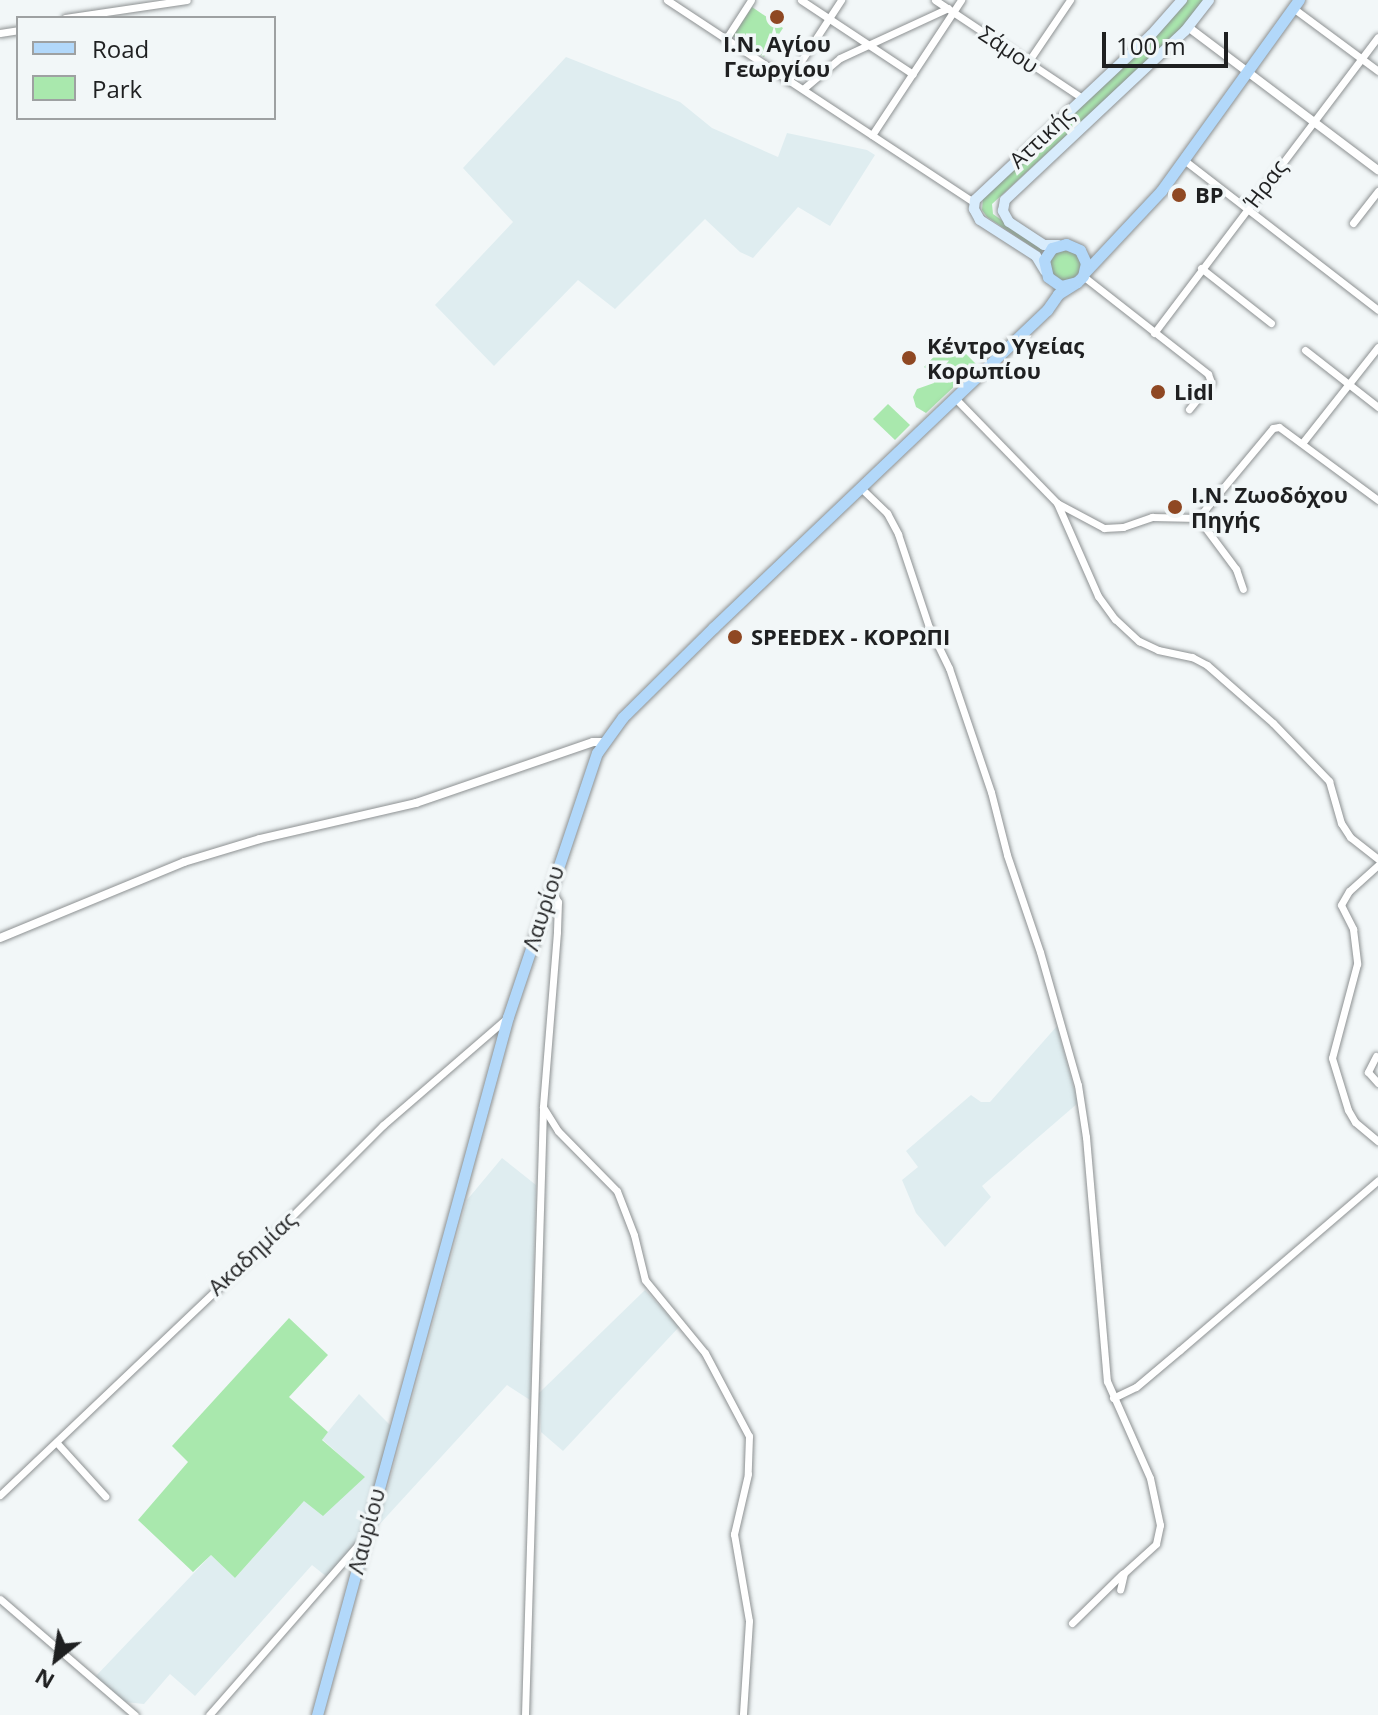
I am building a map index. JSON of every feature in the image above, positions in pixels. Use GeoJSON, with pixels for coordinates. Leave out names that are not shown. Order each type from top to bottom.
{"type":"FeatureCollection","features":[{"type":"Feature","properties":{"kind":"main road","name":"Αττικής"},"geometry":{"type":"LineString","coordinates":[[975,203],[1151,35],[1182,0]]}},
{"type":"Feature","properties":{"kind":"main road","name":"Αττικής"},"geometry":{"type":"LineString","coordinates":[[1059,244],[1044,245],[1011,224],[1004,214],[1005,200],[1188,27],[1209,0]]}},
{"type":"Feature","properties":{"kind":"main road","name":"Λαυρίου"},"geometry":{"type":"LineString","coordinates":[[317,1715],[508,1017],[591,766],[604,742],[623,717],[701,639],[862,489],[1041,316],[1058,294],[1108,251],[1184,160],[1296,4]]}},
{"type":"Feature","properties":{"kind":"main road"},"geometry":{"type":"LineString","coordinates":[[975,203],[980,220],[1036,256],[1047,275],[1065,286],[1081,277],[1085,259],[1077,247]]}},
{"type":"Feature","properties":{"kind":"main road"},"geometry":{"type":"LineString","coordinates":[[1041,316],[1050,296],[1047,253],[1059,244],[1077,247],[1093,255],[1108,251]]}},
{"type":"Feature","properties":{"kind":"street"},"geometry":{"type":"LineString","coordinates":[[79,16],[187,0]]}},
{"type":"Feature","properties":{"kind":"street"},"geometry":{"type":"LineString","coordinates":[[667,0],[975,203]]}},
{"type":"Feature","properties":{"kind":"street"},"geometry":{"type":"LineString","coordinates":[[726,39],[751,0]]}},
{"type":"Feature","properties":{"kind":"street"},"geometry":{"type":"LineString","coordinates":[[801,0],[913,74]]}},
{"type":"Feature","properties":{"kind":"street"},"geometry":{"type":"LineString","coordinates":[[788,81],[841,0]]}},
{"type":"Feature","properties":{"kind":"street","name":"Σάμου"},"geometry":{"type":"LineString","coordinates":[[935,0],[1082,98]]}},
{"type":"Feature","properties":{"kind":"street"},"geometry":{"type":"LineString","coordinates":[[872,135],[913,74],[950,10],[961,0]]}},
{"type":"Feature","properties":{"kind":"street"},"geometry":{"type":"LineString","coordinates":[[1028,62],[1070,0]]}},
{"type":"Feature","properties":{"kind":"street"},"geometry":{"type":"LineString","coordinates":[[1296,4],[1378,71]]}},
{"type":"Feature","properties":{"kind":"street"},"geometry":{"type":"LineString","coordinates":[[803,89],[840,58],[950,10]]}},
{"type":"Feature","properties":{"kind":"street"},"geometry":{"type":"LineString","coordinates":[[1188,27],[1378,170]]}},
{"type":"Feature","properties":{"kind":"street","name":"Ήρας"},"geometry":{"type":"LineString","coordinates":[[1154,333],[1378,37]]}},
{"type":"Feature","properties":{"kind":"street"},"geometry":{"type":"LineString","coordinates":[[1184,160],[1378,310]]}},
{"type":"Feature","properties":{"kind":"street"},"geometry":{"type":"LineString","coordinates":[[1353,223],[1378,191]]}},
{"type":"Feature","properties":{"kind":"street"},"geometry":{"type":"LineString","coordinates":[[1201,268],[1271,323]]}},
{"type":"Feature","properties":{"kind":"street"},"geometry":{"type":"LineString","coordinates":[[1081,277],[1210,378],[1189,409]]}},
{"type":"Feature","properties":{"kind":"street"},"geometry":{"type":"LineString","coordinates":[[1303,442],[1378,347]]}},
{"type":"Feature","properties":{"kind":"street"},"geometry":{"type":"LineString","coordinates":[[1305,350],[1378,407]]}},
{"type":"Feature","properties":{"kind":"street"},"geometry":{"type":"LineString","coordinates":[[954,397],[1057,503],[1104,528],[1123,527],[1152,517],[1198,518]]}},
{"type":"Feature","properties":{"kind":"street"},"geometry":{"type":"LineString","coordinates":[[1198,518],[1273,428],[1279,427],[1378,500]]}},
{"type":"Feature","properties":{"kind":"street"},"geometry":{"type":"LineString","coordinates":[[862,489],[887,513],[898,534],[929,627],[949,668],[991,792],[1007,855],[1063,1031],[1086,1137],[1103,1358],[1113,1398],[1150,1478],[1160,1525],[1156,1544],[1072,1623]]}},
{"type":"Feature","properties":{"kind":"street"},"geometry":{"type":"LineString","coordinates":[[1057,503],[1098,596],[1115,619],[1148,646],[1192,657],[1207,665],[1273,723],[1329,781],[1341,823],[1350,837],[1378,862],[1349,891],[1341,905],[1353,929],[1356,973],[1332,1058],[1348,1110],[1355,1122],[1378,1141]]}},
{"type":"Feature","properties":{"kind":"street"},"geometry":{"type":"LineString","coordinates":[[1198,518],[1236,569],[1243,589]]}},
{"type":"Feature","properties":{"kind":"street"},"geometry":{"type":"LineString","coordinates":[[0,938],[184,862],[260,839],[416,803],[593,742],[604,742]]}},
{"type":"Feature","properties":{"kind":"street"},"geometry":{"type":"LineString","coordinates":[[525,1715],[543,1107],[558,902],[550,888]]}},
{"type":"Feature","properties":{"kind":"street","name":"Ακαδημίας"},"geometry":{"type":"LineString","coordinates":[[0,1495],[383,1125],[508,1017]]}},
{"type":"Feature","properties":{"kind":"street"},"geometry":{"type":"LineString","coordinates":[[1376,1056],[1368,1072],[1378,1083]]}},
{"type":"Feature","properties":{"kind":"street"},"geometry":{"type":"LineString","coordinates":[[543,1107],[558,1131],[617,1191],[634,1235],[645,1280],[705,1353],[749,1436],[748,1474],[734,1534],[749,1621],[743,1715]]}},
{"type":"Feature","properties":{"kind":"street"},"geometry":{"type":"LineString","coordinates":[[1113,1398],[1136,1387],[1378,1180]]}},
{"type":"Feature","properties":{"kind":"street"},"geometry":{"type":"LineString","coordinates":[[57,1443],[105,1496]]}},
{"type":"Feature","properties":{"kind":"street"},"geometry":{"type":"LineString","coordinates":[[209,1715],[364,1537]]}},
{"type":"Feature","properties":{"kind":"street"},"geometry":{"type":"LineString","coordinates":[[1120,1590],[1124,1573]]}},
{"type":"Feature","properties":{"kind":"street"},"geometry":{"type":"LineString","coordinates":[[0,1599],[135,1715]]}},
{"type":"Feature","properties":{"kind":"shaded area"},"geometry":{"type":"Polygon","coordinates":[[[566,57],[680,102],[712,128],[778,157],[787,133],[867,150],[875,155],[830,226],[798,207],[753,258],[740,252],[705,219],[615,309],[578,280],[494,366],[435,305],[513,222],[463,168],[566,57]]]}},
{"type":"Feature","properties":{"kind":"shaded area"},"geometry":{"type":"Polygon","coordinates":[[[1057,1026],[1078,1103],[982,1186],[991,1197],[945,1247],[916,1213],[902,1180],[918,1167],[906,1151],[971,1095],[981,1102],[990,1102],[1057,1026]]]}},
{"type":"Feature","properties":{"kind":"shaded area"},"geometry":{"type":"Polygon","coordinates":[[[502,1158],[536,1185],[530,1400],[507,1385],[377,1527],[467,1200],[502,1158]]]}},
{"type":"Feature","properties":{"kind":"shaded area"},"geometry":{"type":"Polygon","coordinates":[[[645,1290],[679,1327],[563,1451],[541,1432],[539,1393],[645,1290]]]}},
{"type":"Feature","properties":{"kind":"shaded area"},"geometry":{"type":"Polygon","coordinates":[[[359,1394],[391,1426],[362,1535],[327,1577],[312,1565],[195,1696],[170,1674],[144,1704],[125,1702],[95,1677],[211,1555],[235,1578],[304,1501],[364,1477],[322,1439],[359,1394]]]}},
{"type":"Feature","properties":{"kind":"green space"},"geometry":{"type":"Polygon","coordinates":[[[1188,0],[1204,0],[1187,24],[992,204],[993,214],[1042,249],[1042,253],[987,217],[982,210],[983,198],[1160,32],[1188,0]]]}},
{"type":"Feature","properties":{"kind":"green space"},"geometry":{"type":"Polygon","coordinates":[[[752,7],[783,28],[764,57],[733,36],[752,7]]]}},
{"type":"Feature","properties":{"kind":"green space"},"geometry":{"type":"Polygon","coordinates":[[[1065,249],[1076,254],[1081,265],[1076,276],[1065,281],[1054,276],[1049,265],[1054,254],[1065,249]]]}},
{"type":"Feature","properties":{"kind":"green space"},"geometry":{"type":"Polygon","coordinates":[[[951,339],[977,365],[926,413],[916,407],[913,397],[917,389],[934,383],[932,373],[924,367],[951,339]]]}},
{"type":"Feature","properties":{"kind":"green space"},"geometry":{"type":"Polygon","coordinates":[[[888,404],[910,425],[895,440],[873,419],[888,404]]]}},
{"type":"Feature","properties":{"kind":"green space"},"geometry":{"type":"Polygon","coordinates":[[[289,1318],[328,1355],[289,1397],[328,1432],[322,1440],[365,1477],[323,1516],[304,1501],[235,1578],[211,1555],[193,1572],[138,1520],[188,1462],[172,1446],[289,1318]]]}},
{"type":"Feature","properties":{"kind":"place","name":"Ι.Ν. Αγίου Γεωργίου"},"geometry":{"type":"Point","coordinates":[777,17]}},
{"type":"Feature","properties":{"kind":"place","name":"BP"},"geometry":{"type":"Point","coordinates":[1179,195]}},
{"type":"Feature","properties":{"kind":"place","name":"Κέντρο Υγείας Κορωπίου"},"geometry":{"type":"Point","coordinates":[909,358]}},
{"type":"Feature","properties":{"kind":"place","name":"Lidl"},"geometry":{"type":"Point","coordinates":[1158,392]}},
{"type":"Feature","properties":{"kind":"place","name":"Ι.Ν. Ζωοδόχου Πηγής"},"geometry":{"type":"Point","coordinates":[1175,507]}},
{"type":"Feature","properties":{"kind":"place","name":"SPEEDEX - ΚΟΡΩΠΙ"},"geometry":{"type":"Point","coordinates":[735,637]}}]}
